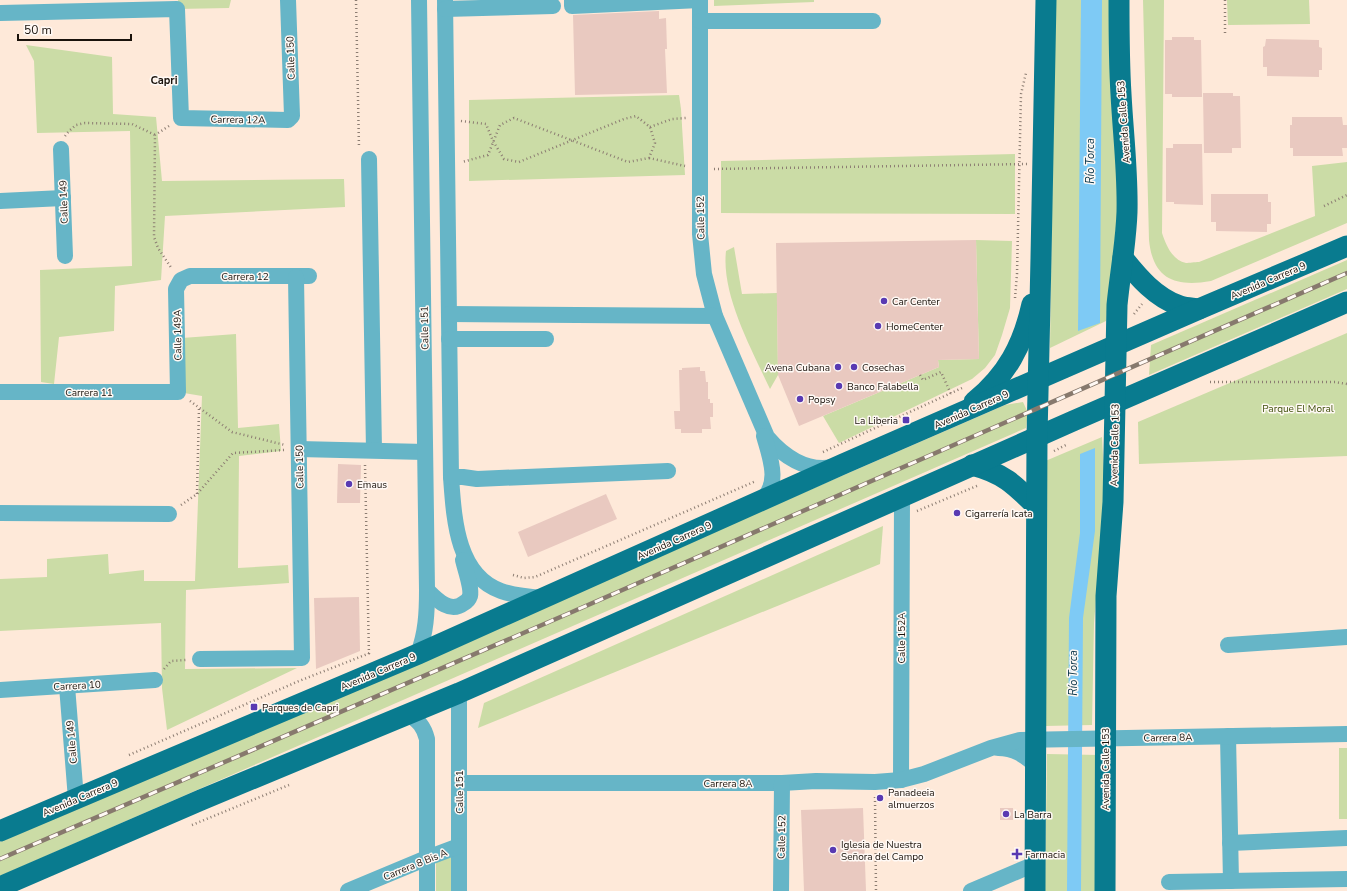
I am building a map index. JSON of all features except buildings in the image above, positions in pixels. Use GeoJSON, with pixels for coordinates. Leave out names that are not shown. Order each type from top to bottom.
{"type":"FeatureCollection","features":[{"type":"Feature","properties":{"kind":"main road"},"geometry":{"type":"LineString","coordinates":[[1035,891],[1036,506],[1046,0]]}},
{"type":"Feature","properties":{"kind":"main road","name":"Avenida Calle 153"},"geometry":{"type":"LineString","coordinates":[[1105,891],[1098,739],[1106,596],[1112,529],[1108,406],[1110,348],[1126,235],[1127,211],[1119,67],[1119,0]]}},
{"type":"Feature","properties":{"kind":"main road","name":"Avenida Carrera 9"},"geometry":{"type":"LineString","coordinates":[[0,831],[418,654],[843,464],[1347,246]]}},
{"type":"Feature","properties":{"kind":"main road"},"geometry":{"type":"LineString","coordinates":[[960,414],[994,384],[1005,371],[1014,356],[1026,330],[1042,258]]}},
{"type":"Feature","properties":{"kind":"main road"},"geometry":{"type":"LineString","coordinates":[[1123,258],[1149,287],[1159,295],[1170,302],[1181,306],[1199,309]]}},
{"type":"Feature","properties":{"kind":"main road"},"geometry":{"type":"LineString","coordinates":[[0,887],[201,800],[459,693],[972,465],[1347,302]]}},
{"type":"Feature","properties":{"kind":"main road"},"geometry":{"type":"LineString","coordinates":[[972,465],[1001,475],[1013,483],[1036,506]]}},
{"type":"Feature","properties":{"kind":"street","name":"Calle 150"},"geometry":{"type":"LineString","coordinates":[[288,0],[292,116]]}},
{"type":"Feature","properties":{"kind":"street","name":"Calle 151"},"geometry":{"type":"LineString","coordinates":[[418,654],[426,629],[427,590],[419,0]]}},
{"type":"Feature","properties":{"kind":"street"},"geometry":{"type":"LineString","coordinates":[[572,0],[572,6],[700,0]]}},
{"type":"Feature","properties":{"kind":"street","name":"Calle 152"},"geometry":{"type":"LineString","coordinates":[[700,0],[700,234],[704,274],[715,316],[761,425],[767,437],[776,448],[786,456],[813,467],[828,467],[843,464]]}},
{"type":"Feature","properties":{"kind":"street"},"geometry":{"type":"LineString","coordinates":[[427,590],[445,606],[460,606],[470,597],[453,506],[451,477],[445,5],[553,6]]}},
{"type":"Feature","properties":{"kind":"street"},"geometry":{"type":"LineString","coordinates":[[0,13],[177,9],[181,118]]}},
{"type":"Feature","properties":{"kind":"street"},"geometry":{"type":"LineString","coordinates":[[700,21],[874,21]]}},
{"type":"Feature","properties":{"kind":"street","name":"Carrera 12A"},"geometry":{"type":"LineString","coordinates":[[181,118],[288,120],[292,116]]}},
{"type":"Feature","properties":{"kind":"street","name":"Calle 149"},"geometry":{"type":"LineString","coordinates":[[61,149],[65,256]]}},
{"type":"Feature","properties":{"kind":"street"},"geometry":{"type":"LineString","coordinates":[[369,159],[374,450]]}},
{"type":"Feature","properties":{"kind":"street"},"geometry":{"type":"LineString","coordinates":[[0,201],[63,198]]}},
{"type":"Feature","properties":{"kind":"street","name":"Carrera 12"},"geometry":{"type":"LineString","coordinates":[[181,280],[190,276],[303,277]]}},
{"type":"Feature","properties":{"kind":"street","name":"Calle 150"},"geometry":{"type":"LineString","coordinates":[[302,658],[299,449],[303,277]]}},
{"type":"Feature","properties":{"kind":"street","name":"Calle 149A"},"geometry":{"type":"LineString","coordinates":[[178,392],[176,289],[181,280]]}},
{"type":"Feature","properties":{"kind":"street"},"geometry":{"type":"LineString","coordinates":[[449,314],[715,316]]}},
{"type":"Feature","properties":{"kind":"street"},"geometry":{"type":"LineString","coordinates":[[449,339],[546,339]]}},
{"type":"Feature","properties":{"kind":"street","name":"Carrera 11"},"geometry":{"type":"LineString","coordinates":[[0,392],[178,392]]}},
{"type":"Feature","properties":{"kind":"street","name":"Calle 152"},"geometry":{"type":"LineString","coordinates":[[761,425],[769,455],[773,480],[770,491],[762,501]]}},
{"type":"Feature","properties":{"kind":"street"},"geometry":{"type":"LineString","coordinates":[[299,449],[425,452]]}},
{"type":"Feature","properties":{"kind":"street"},"geometry":{"type":"LineString","coordinates":[[451,477],[477,479],[668,471]]}},
{"type":"Feature","properties":{"kind":"street","name":"Calle 152A"},"geometry":{"type":"LineString","coordinates":[[901,780],[902,496]]}},
{"type":"Feature","properties":{"kind":"street"},"geometry":{"type":"LineString","coordinates":[[0,513],[169,514]]}},
{"type":"Feature","properties":{"kind":"street"},"geometry":{"type":"LineString","coordinates":[[460,543],[464,555],[471,566],[489,585],[500,591],[522,597],[545,598]]}},
{"type":"Feature","properties":{"kind":"street"},"geometry":{"type":"LineString","coordinates":[[1228,645],[1347,637]]}},
{"type":"Feature","properties":{"kind":"street"},"geometry":{"type":"LineString","coordinates":[[200,659],[302,658]]}},
{"type":"Feature","properties":{"kind":"street","name":"Carrera 10"},"geometry":{"type":"LineString","coordinates":[[0,690],[155,680]]}},
{"type":"Feature","properties":{"kind":"street","name":"Calle 149"},"geometry":{"type":"LineString","coordinates":[[67,686],[76,799]]}},
{"type":"Feature","properties":{"kind":"street","name":"Calle 151"},"geometry":{"type":"LineString","coordinates":[[459,693],[459,891]]}},
{"type":"Feature","properties":{"kind":"street"},"geometry":{"type":"LineString","coordinates":[[408,714],[418,720],[424,728],[427,739],[427,891]]}},
{"type":"Feature","properties":{"kind":"street","name":"Carrera 8A"},"geometry":{"type":"LineString","coordinates":[[459,783],[875,782],[901,780],[924,774],[991,748],[1020,740],[1347,734]]}},
{"type":"Feature","properties":{"kind":"street"},"geometry":{"type":"LineString","coordinates":[[1228,736],[1232,881]]}},
{"type":"Feature","properties":{"kind":"street","name":"Carrera 8A"},"geometry":{"type":"LineString","coordinates":[[991,748],[1015,750],[1028,757],[1036,766]]}},
{"type":"Feature","properties":{"kind":"street","name":"Calle 152"},"geometry":{"type":"LineString","coordinates":[[781,891],[782,783]]}},
{"type":"Feature","properties":{"kind":"street"},"geometry":{"type":"LineString","coordinates":[[1230,843],[1347,838]]}},
{"type":"Feature","properties":{"kind":"street","name":"Carrera 8 Bis A"},"geometry":{"type":"LineString","coordinates":[[348,891],[459,846]]}},
{"type":"Feature","properties":{"kind":"street"},"geometry":{"type":"LineString","coordinates":[[971,891],[1035,864]]}},
{"type":"Feature","properties":{"kind":"street"},"geometry":{"type":"LineString","coordinates":[[1169,882],[1347,879]]}},
{"type":"Feature","properties":{"kind":"path"},"geometry":{"type":"LineString","coordinates":[[1225,0],[1225,34]]}},
{"type":"Feature","properties":{"kind":"path"},"geometry":{"type":"LineString","coordinates":[[1014,304],[1017,274],[1021,94],[1027,68]]}},
{"type":"Feature","properties":{"kind":"path"},"geometry":{"type":"LineString","coordinates":[[458,121],[486,124],[493,141],[504,159],[519,162],[624,119],[636,116],[650,127],[655,143],[649,158]]}},
{"type":"Feature","properties":{"kind":"path"},"geometry":{"type":"LineString","coordinates":[[650,127],[672,119],[700,116]]}},
{"type":"Feature","properties":{"kind":"path"},"geometry":{"type":"LineString","coordinates":[[155,135],[181,118]]}},
{"type":"Feature","properties":{"kind":"path"},"geometry":{"type":"LineString","coordinates":[[458,163],[488,155],[500,125],[514,118],[628,162],[649,158],[700,170],[1043,163]]}},
{"type":"Feature","properties":{"kind":"path"},"geometry":{"type":"LineString","coordinates":[[61,149],[63,139],[69,131],[86,122],[132,124],[155,135]]}},
{"type":"Feature","properties":{"kind":"path"},"geometry":{"type":"LineString","coordinates":[[155,135],[154,237],[158,248],[181,280]]}},
{"type":"Feature","properties":{"kind":"path"},"geometry":{"type":"LineString","coordinates":[[1324,206],[1347,195]]}},
{"type":"Feature","properties":{"kind":"path"},"geometry":{"type":"LineString","coordinates":[[1132,318],[1143,302]]}},
{"type":"Feature","properties":{"kind":"path"},"geometry":{"type":"LineString","coordinates":[[920,374],[923,380],[941,372],[951,394]]}},
{"type":"Feature","properties":{"kind":"path"},"geometry":{"type":"LineString","coordinates":[[1209,382],[1335,382],[1347,384]]}},
{"type":"Feature","properties":{"kind":"path"},"geometry":{"type":"LineString","coordinates":[[178,392],[232,432],[299,449]]}},
{"type":"Feature","properties":{"kind":"path"},"geometry":{"type":"LineString","coordinates":[[196,494],[199,408]]}},
{"type":"Feature","properties":{"kind":"path"},"geometry":{"type":"LineString","coordinates":[[169,514],[196,494],[233,453],[299,449]]}},
{"type":"Feature","properties":{"kind":"path"},"geometry":{"type":"LineString","coordinates":[[123,758],[310,676],[376,651]]}},
{"type":"Feature","properties":{"kind":"path"},"geometry":{"type":"LineString","coordinates":[[302,658],[318,696]]}},
{"type":"Feature","properties":{"kind":"path"},"geometry":{"type":"LineString","coordinates":[[155,680],[171,661],[200,659]]}},
{"type":"Feature","properties":{"kind":"path"},"geometry":{"type":"LineString","coordinates":[[875,782],[876,891]]}},
{"type":"Feature","properties":{"kind":"path"},"geometry":{"type":"LineString","coordinates":[[185,828],[294,783]]}},
{"type":"Feature","properties":{"kind":"green space"},"geometry":{"type":"Polygon","coordinates":[[[178,0],[231,0],[229,8],[177,9],[178,0]]]}},
{"type":"Feature","properties":{"kind":"green space"},"geometry":{"type":"Polygon","coordinates":[[[714,0],[814,0],[814,2],[714,6],[714,0]]]}},
{"type":"Feature","properties":{"kind":"green space"},"geometry":{"type":"Polygon","coordinates":[[[1055,0],[1109,0],[1118,210],[1106,321],[1050,348],[1055,0]]]}},
{"type":"Feature","properties":{"kind":"green space"},"geometry":{"type":"Polygon","coordinates":[[[1143,0],[1164,0],[1162,233],[1173,255],[1177,259],[1186,263],[1199,262],[1315,216],[1312,166],[1347,162],[1347,223],[1211,281],[1187,283],[1168,278],[1161,272],[1155,264],[1151,253],[1149,240],[1143,0]]]}},
{"type":"Feature","properties":{"kind":"green space"},"geometry":{"type":"Polygon","coordinates":[[[1227,0],[1309,0],[1310,24],[1228,25],[1227,0]]]}},
{"type":"Feature","properties":{"kind":"green space"},"geometry":{"type":"Polygon","coordinates":[[[26,45],[112,57],[113,114],[156,117],[162,181],[344,179],[345,207],[165,216],[161,280],[115,286],[114,331],[59,337],[54,384],[41,382],[40,270],[132,266],[130,131],[37,133],[34,61],[26,45]]]}},
{"type":"Feature","properties":{"kind":"green space"},"geometry":{"type":"Polygon","coordinates":[[[679,95],[685,175],[469,181],[469,100],[679,95]]]}},
{"type":"Feature","properties":{"kind":"green space"},"geometry":{"type":"Polygon","coordinates":[[[1015,154],[1015,214],[721,213],[721,161],[1015,154]]]}},
{"type":"Feature","properties":{"kind":"green space"},"geometry":{"type":"Polygon","coordinates":[[[976,240],[1012,241],[1010,308],[995,355],[985,368],[972,379],[839,443],[823,416],[939,367],[938,360],[979,359],[976,240]]]}},
{"type":"Feature","properties":{"kind":"green space"},"geometry":{"type":"Polygon","coordinates":[[[734,247],[742,294],[777,293],[778,375],[770,389],[739,322],[728,286],[726,251],[734,247]]]}},
{"type":"Feature","properties":{"kind":"green space"},"geometry":{"type":"Polygon","coordinates":[[[1347,260],[1347,289],[1149,375],[1151,345],[1347,260]]]}},
{"type":"Feature","properties":{"kind":"green space","name":"Parque El Moral"},"geometry":{"type":"Polygon","coordinates":[[[1347,333],[1347,456],[1139,464],[1138,422],[1347,333]]]}},
{"type":"Feature","properties":{"kind":"green space"},"geometry":{"type":"Polygon","coordinates":[[[236,334],[238,428],[279,424],[281,451],[239,456],[238,568],[288,565],[289,583],[186,590],[185,669],[297,668],[167,730],[162,688],[161,623],[0,631],[0,579],[47,577],[47,559],[108,554],[109,574],[144,570],[144,581],[195,581],[202,396],[184,393],[182,338],[236,334]]]}},
{"type":"Feature","properties":{"kind":"green space"},"geometry":{"type":"Polygon","coordinates":[[[1023,402],[1028,413],[1026,428],[0,876],[0,842],[1005,405],[1023,402]]]}},
{"type":"Feature","properties":{"kind":"green space"},"geometry":{"type":"Polygon","coordinates":[[[1102,437],[1105,492],[1094,623],[1092,725],[1045,726],[1043,462],[1102,437]]]}},
{"type":"Feature","properties":{"kind":"green space"},"geometry":{"type":"Polygon","coordinates":[[[883,526],[880,564],[478,728],[484,703],[883,526]]]}},
{"type":"Feature","properties":{"kind":"green space"},"geometry":{"type":"Polygon","coordinates":[[[1339,748],[1347,748],[1347,819],[1339,819],[1339,748]]]}},
{"type":"Feature","properties":{"kind":"green space"},"geometry":{"type":"Polygon","coordinates":[[[1047,754],[1099,755],[1098,891],[1045,891],[1047,754]]]}},
{"type":"Feature","properties":{"kind":"green space"},"geometry":{"type":"Polygon","coordinates":[[[453,856],[453,891],[436,891],[436,862],[453,856]]]}},
{"type":"Feature","properties":{"kind":"water","name":"Río Torca"},"geometry":{"type":"Polygon","coordinates":[[[1081,0],[1102,0],[1100,323],[1078,331],[1081,0]]]}},
{"type":"Feature","properties":{"kind":"water","name":"Río Torca"},"geometry":{"type":"Polygon","coordinates":[[[1095,448],[1095,531],[1083,618],[1081,891],[1067,891],[1069,618],[1080,533],[1080,454],[1095,448]]]}},
{"type":"Feature","properties":{"kind":"railway"},"geometry":{"type":"LineString","coordinates":[[0,859],[572,612],[1347,273]]}},
{"type":"Feature","properties":{"kind":"place","name":"Car Center"},"geometry":{"type":"Point","coordinates":[884,301]}},
{"type":"Feature","properties":{"kind":"place","name":"HomeCenter"},"geometry":{"type":"Point","coordinates":[878,326]}},
{"type":"Feature","properties":{"kind":"place","name":"Avena Cubana"},"geometry":{"type":"Point","coordinates":[838,367]}},
{"type":"Feature","properties":{"kind":"place","name":"Cosechas"},"geometry":{"type":"Point","coordinates":[854,367]}},
{"type":"Feature","properties":{"kind":"place","name":"Banco Falabella"},"geometry":{"type":"Point","coordinates":[839,386]}},
{"type":"Feature","properties":{"kind":"place","name":"Popsy"},"geometry":{"type":"Point","coordinates":[800,399]}},
{"type":"Feature","properties":{"kind":"place","name":"La Liberia"},"geometry":{"type":"Point","coordinates":[906,420]}},
{"type":"Feature","properties":{"kind":"place","name":"Emaus"},"geometry":{"type":"Point","coordinates":[349,484]}},
{"type":"Feature","properties":{"kind":"place","name":"Cigarrería Icata"},"geometry":{"type":"Point","coordinates":[957,513]}},
{"type":"Feature","properties":{"kind":"place","name":"Parques de Capri"},"geometry":{"type":"Point","coordinates":[254,707]}},
{"type":"Feature","properties":{"kind":"place","name":"Panadeeia almuerzos"},"geometry":{"type":"Point","coordinates":[880,798]}},
{"type":"Feature","properties":{"kind":"place","name":"La Barra"},"geometry":{"type":"Point","coordinates":[1006,814]}},
{"type":"Feature","properties":{"kind":"place","name":"Iglesia de Nuestra Señora del Campo"},"geometry":{"type":"Point","coordinates":[833,850]}},
{"type":"Feature","properties":{"kind":"place","name":"Farmacia"},"geometry":{"type":"Point","coordinates":[1017,854]}},
{"type":"Feature","properties":{"kind":"district","name":"Capri"},"geometry":{"type":"Point","coordinates":[164,80]}}]}
